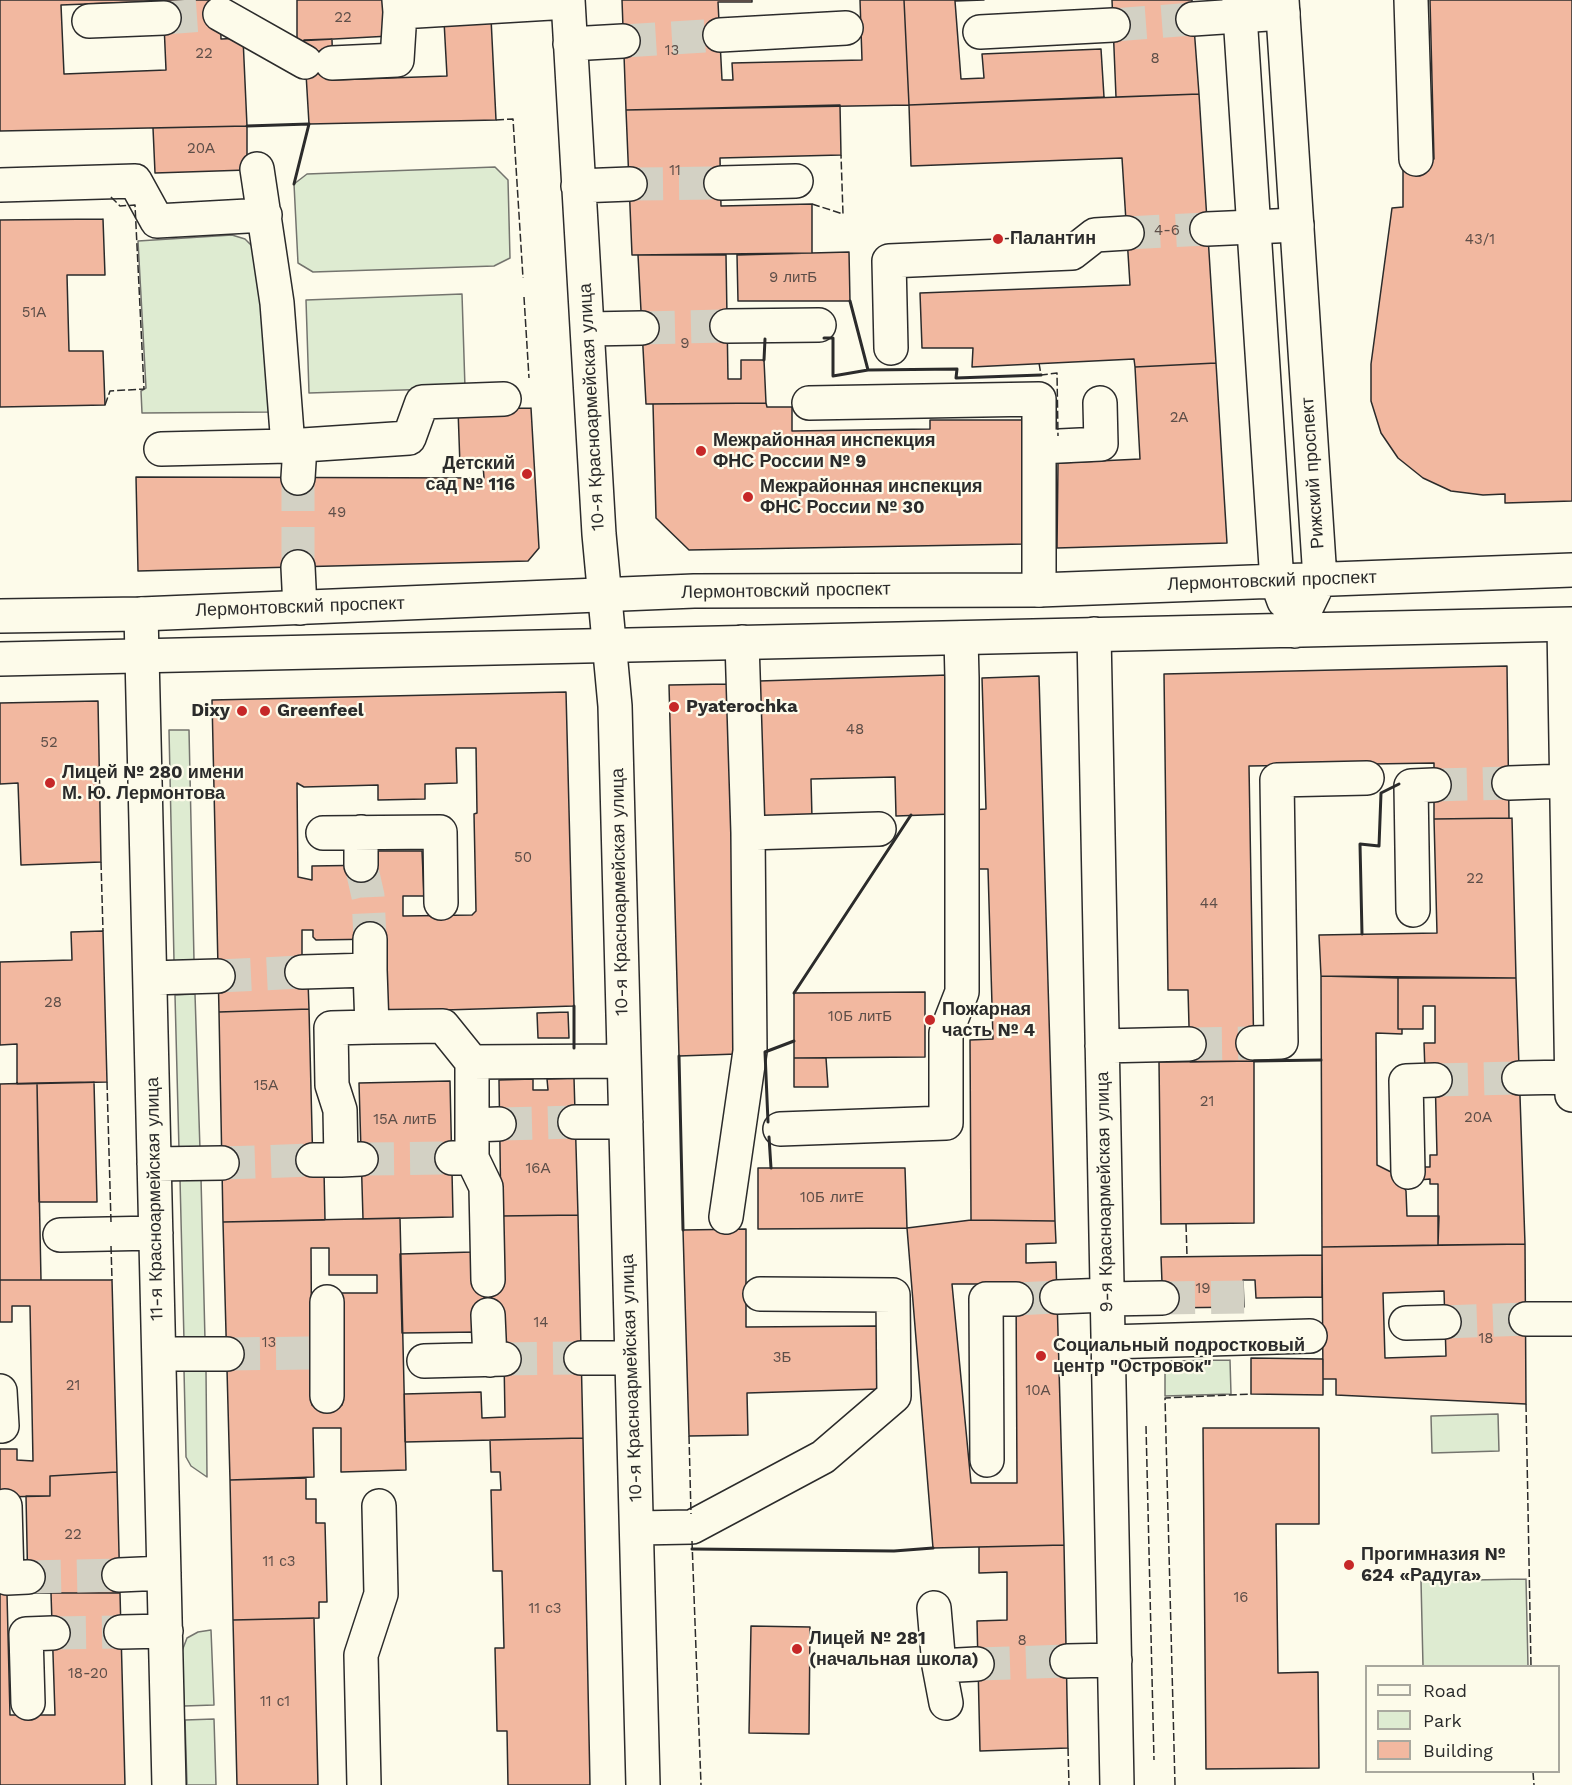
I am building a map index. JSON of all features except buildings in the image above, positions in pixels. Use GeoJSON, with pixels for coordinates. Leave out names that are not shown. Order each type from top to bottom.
{"type":"FeatureCollection","features":[{"type":"Feature","properties":{"kind":"street"},"geometry":{"type":"LineString","coordinates":[[1411,0],[1416,159]]}},
{"type":"Feature","properties":{"kind":"street"},"geometry":{"type":"LineString","coordinates":[[220,14],[318,62],[397,60],[399,6],[568,1]]}},
{"type":"Feature","properties":{"kind":"street","name":"10-я Красноармейская улица"},"geometry":{"type":"LineString","coordinates":[[568,1],[604,595],[611,646],[616,721],[643,1785]]}},
{"type":"Feature","properties":{"kind":"street"},"geometry":{"type":"LineString","coordinates":[[1193,19],[1240,8],[1283,7]]}},
{"type":"Feature","properties":{"kind":"street","name":"Рижский проспект"},"geometry":{"type":"LineString","coordinates":[[1283,7],[1320,579],[1296,631]]}},
{"type":"Feature","properties":{"kind":"street"},"geometry":{"type":"LineString","coordinates":[[1240,8],[1277,582],[1296,631]]}},
{"type":"Feature","properties":{"kind":"street"},"geometry":{"type":"LineString","coordinates":[[89,21],[164,18]]}},
{"type":"Feature","properties":{"kind":"street"},"geometry":{"type":"LineString","coordinates":[[980,32],[1113,25]]}},
{"type":"Feature","properties":{"kind":"street"},"geometry":{"type":"LineString","coordinates":[[720,35],[846,28]]}},
{"type":"Feature","properties":{"kind":"street"},"geometry":{"type":"LineString","coordinates":[[570,44],[623,41]]}},
{"type":"Feature","properties":{"kind":"street"},"geometry":{"type":"LineString","coordinates":[[257,169],[277,303],[298,478]]}},
{"type":"Feature","properties":{"kind":"street"},"geometry":{"type":"LineString","coordinates":[[0,185],[135,181],[157,221],[265,215]]}},
{"type":"Feature","properties":{"kind":"street"},"geometry":{"type":"LineString","coordinates":[[721,183],[796,181]]}},
{"type":"Feature","properties":{"kind":"street"},"geometry":{"type":"LineString","coordinates":[[578,186],[630,184]]}},
{"type":"Feature","properties":{"kind":"street"},"geometry":{"type":"LineString","coordinates":[[1207,229],[1297,225]]}},
{"type":"Feature","properties":{"kind":"street"},"geometry":{"type":"LineString","coordinates":[[891,348],[889,261],[1072,252],[1095,235],[1127,233]]}},
{"type":"Feature","properties":{"kind":"street"},"geometry":{"type":"LineString","coordinates":[[727,326],[819,325]]}},
{"type":"Feature","properties":{"kind":"street"},"geometry":{"type":"LineString","coordinates":[[588,328],[642,328]]}},
{"type":"Feature","properties":{"kind":"street"},"geometry":{"type":"LineString","coordinates":[[161,449],[294,446],[409,438],[422,402],[504,399]]}},
{"type":"Feature","properties":{"kind":"street"},"geometry":{"type":"LineString","coordinates":[[808,403],[1040,399],[1039,590]]}},
{"type":"Feature","properties":{"kind":"street"},"geometry":{"type":"LineString","coordinates":[[1040,447],[1101,444],[1100,403]]}},
{"type":"Feature","properties":{"kind":"street"},"geometry":{"type":"LineString","coordinates":[[298,567],[300,608]]}},
{"type":"Feature","properties":{"kind":"street","name":"Лермонтовский проспект"},"geometry":{"type":"LineString","coordinates":[[0,616],[141,614],[694,591],[1039,590],[1572,570]]}},
{"type":"Feature","properties":{"kind":"street","name":"11-я Красноармейская улица"},"geometry":{"type":"LineString","coordinates":[[141,614],[169,1785]]}},
{"type":"Feature","properties":{"kind":"street"},"geometry":{"type":"LineString","coordinates":[[0,659],[1568,624],[1572,1095]]}},
{"type":"Feature","properties":{"kind":"street","name":"9-я Красноармейская улица"},"geometry":{"type":"LineString","coordinates":[[1094,634],[1117,1785]]}},
{"type":"Feature","properties":{"kind":"street"},"geometry":{"type":"LineString","coordinates":[[780,1129],[946,1123],[946,1033],[963,992],[961,638]]}},
{"type":"Feature","properties":{"kind":"street"},"geometry":{"type":"LineString","coordinates":[[726,1217],[750,1051],[748,833],[742,642]]}},
{"type":"Feature","properties":{"kind":"street"},"geometry":{"type":"LineString","coordinates":[[1253,1042],[1281,1042],[1277,780],[1367,778]]}},
{"type":"Feature","properties":{"kind":"street"},"geometry":{"type":"LineString","coordinates":[[1509,783],[1568,784]]}},
{"type":"Feature","properties":{"kind":"street"},"geometry":{"type":"LineString","coordinates":[[1413,910],[1411,786],[1434,785]]}},
{"type":"Feature","properties":{"kind":"street"},"geometry":{"type":"LineString","coordinates":[[748,833],[879,829]]}},
{"type":"Feature","properties":{"kind":"street"},"geometry":{"type":"LineString","coordinates":[[361,832],[361,865]]}},
{"type":"Feature","properties":{"kind":"street"},"geometry":{"type":"LineString","coordinates":[[323,833],[440,832],[441,903]]}},
{"type":"Feature","properties":{"kind":"street"},"geometry":{"type":"LineString","coordinates":[[302,972],[370,955],[372,1027]]}},
{"type":"Feature","properties":{"kind":"street"},"geometry":{"type":"LineString","coordinates":[[150,978],[218,976]]}},
{"type":"Feature","properties":{"kind":"street"},"geometry":{"type":"LineString","coordinates":[[338,1160],[340,1110],[332,1085],[331,1028],[443,1026],[472,1062],[485,1124],[462,1158],[486,1188],[488,1280]]}},
{"type":"Feature","properties":{"kind":"street"},"geometry":{"type":"LineString","coordinates":[[1102,1046],[1189,1044]]}},
{"type":"Feature","properties":{"kind":"street"},"geometry":{"type":"LineString","coordinates":[[472,1062],[624,1060]]}},
{"type":"Feature","properties":{"kind":"street"},"geometry":{"type":"LineString","coordinates":[[1519,1078],[1571,1077]]}},
{"type":"Feature","properties":{"kind":"street"},"geometry":{"type":"LineString","coordinates":[[1408,1172],[1406,1081],[1435,1080]]}},
{"type":"Feature","properties":{"kind":"street"},"geometry":{"type":"LineString","coordinates":[[575,1122],[626,1122]]}},
{"type":"Feature","properties":{"kind":"street"},"geometry":{"type":"LineString","coordinates":[[154,1164],[222,1163]]}},
{"type":"Feature","properties":{"kind":"street"},"geometry":{"type":"LineString","coordinates":[[60,1235],[156,1233]]}},
{"type":"Feature","properties":{"kind":"street"},"geometry":{"type":"LineString","coordinates":[[637,1528],[692,1527],[823,1458],[894,1396],[892,1295],[760,1294]]}},
{"type":"Feature","properties":{"kind":"street"},"geometry":{"type":"LineString","coordinates":[[1057,1297],[1162,1298]]}},
{"type":"Feature","properties":{"kind":"street"},"geometry":{"type":"LineString","coordinates":[[987,1460],[986,1299],[1016,1299]]}},
{"type":"Feature","properties":{"kind":"street"},"geometry":{"type":"LineString","coordinates":[[327,1302],[319,1353],[327,1396]]}},
{"type":"Feature","properties":{"kind":"street"},"geometry":{"type":"LineString","coordinates":[[424,1361],[497,1359],[488,1315]]}},
{"type":"Feature","properties":{"kind":"street"},"geometry":{"type":"LineString","coordinates":[[1526,1319],[1572,1319]]}},
{"type":"Feature","properties":{"kind":"street"},"geometry":{"type":"LineString","coordinates":[[1407,1323],[1444,1323]]}},
{"type":"Feature","properties":{"kind":"street"},"geometry":{"type":"LineString","coordinates":[[1108,1341],[1310,1336]]}},
{"type":"Feature","properties":{"kind":"street"},"geometry":{"type":"LineString","coordinates":[[159,1354],[227,1354]]}},
{"type":"Feature","properties":{"kind":"street"},"geometry":{"type":"LineString","coordinates":[[581,1358],[632,1358]]}},
{"type":"Feature","properties":{"kind":"street"},"geometry":{"type":"LineString","coordinates":[[0,1391],[2,1426]]}},
{"type":"Feature","properties":{"kind":"street"},"geometry":{"type":"LineString","coordinates":[[5,1506],[6,1578],[28,1577]]}},
{"type":"Feature","properties":{"kind":"street"},"geometry":{"type":"LineString","coordinates":[[364,1785],[361,1655],[381,1594],[379,1506]]}},
{"type":"Feature","properties":{"kind":"street"},"geometry":{"type":"LineString","coordinates":[[119,1575],[164,1574]]}},
{"type":"Feature","properties":{"kind":"street"},"geometry":{"type":"LineString","coordinates":[[934,1608],[939,1666],[946,1703]]}},
{"type":"Feature","properties":{"kind":"street"},"geometry":{"type":"LineString","coordinates":[[121,1632],[166,1630]]}},
{"type":"Feature","properties":{"kind":"street"},"geometry":{"type":"LineString","coordinates":[[28,1703],[26,1634],[53,1633]]}},
{"type":"Feature","properties":{"kind":"street"},"geometry":{"type":"LineString","coordinates":[[1067,1661],[1114,1660]]}},
{"type":"Feature","properties":{"kind":"street"},"geometry":{"type":"LineString","coordinates":[[939,1666],[977,1664]]}},
{"type":"Feature","properties":{"kind":"green space"},"geometry":{"type":"Polygon","coordinates":[[[495,167],[508,180],[510,258],[494,266],[313,272],[298,263],[294,184],[307,174],[495,167]]]}},
{"type":"Feature","properties":{"kind":"green space"},"geometry":{"type":"Polygon","coordinates":[[[232,235],[245,239],[255,249],[272,412],[142,413],[141,391],[146,388],[138,241],[232,235]]]}},
{"type":"Feature","properties":{"kind":"green space"},"geometry":{"type":"Polygon","coordinates":[[[462,294],[465,388],[309,393],[306,300],[462,294]]]}},
{"type":"Feature","properties":{"kind":"green space"},"geometry":{"type":"Polygon","coordinates":[[[169,730],[189,730],[194,960],[174,961],[169,730]]]}},
{"type":"Feature","properties":{"kind":"green space"},"geometry":{"type":"Polygon","coordinates":[[[195,994],[200,1150],[179,1150],[175,995],[195,994]]]}},
{"type":"Feature","properties":{"kind":"green space"},"geometry":{"type":"Polygon","coordinates":[[[201,1178],[205,1340],[184,1341],[180,1179],[201,1178]]]}},
{"type":"Feature","properties":{"kind":"green space"},"geometry":{"type":"Polygon","coordinates":[[[1230,1360],[1231,1394],[1165,1396],[1165,1361],[1230,1360]]]}},
{"type":"Feature","properties":{"kind":"green space"},"geometry":{"type":"Polygon","coordinates":[[[184,1370],[206,1370],[207,1477],[191,1466],[186,1457],[184,1370]]]}},
{"type":"Feature","properties":{"kind":"green space"},"geometry":{"type":"Polygon","coordinates":[[[1498,1414],[1499,1451],[1432,1453],[1431,1416],[1498,1414]]]}},
{"type":"Feature","properties":{"kind":"green space"},"geometry":{"type":"Polygon","coordinates":[[[1526,1579],[1528,1665],[1423,1665],[1421,1581],[1526,1579]]]}},
{"type":"Feature","properties":{"kind":"green space"},"geometry":{"type":"Polygon","coordinates":[[[211,1630],[214,1705],[184,1706],[182,1651],[187,1638],[198,1632],[211,1630]]]}},
{"type":"Feature","properties":{"kind":"green space"},"geometry":{"type":"Polygon","coordinates":[[[214,1719],[216,1785],[187,1785],[185,1720],[214,1719]]]}},
{"type":"Feature","properties":{"kind":"tunnel"},"geometry":{"type":"LineString","coordinates":[[164,18],[220,14]]}},
{"type":"Feature","properties":{"kind":"tunnel"},"geometry":{"type":"LineString","coordinates":[[1113,25],[1193,19]]}},
{"type":"Feature","properties":{"kind":"tunnel"},"geometry":{"type":"LineString","coordinates":[[623,41],[720,35]]}},
{"type":"Feature","properties":{"kind":"tunnel"},"geometry":{"type":"LineString","coordinates":[[630,184],[721,183]]}},
{"type":"Feature","properties":{"kind":"tunnel"},"geometry":{"type":"LineString","coordinates":[[1127,233],[1207,229]]}},
{"type":"Feature","properties":{"kind":"tunnel"},"geometry":{"type":"LineString","coordinates":[[642,328],[727,326]]}},
{"type":"Feature","properties":{"kind":"tunnel"},"geometry":{"type":"LineString","coordinates":[[298,478],[298,567]]}},
{"type":"Feature","properties":{"kind":"tunnel"},"geometry":{"type":"LineString","coordinates":[[1434,785],[1509,783]]}},
{"type":"Feature","properties":{"kind":"tunnel"},"geometry":{"type":"LineString","coordinates":[[361,865],[368,896],[370,939]]}},
{"type":"Feature","properties":{"kind":"tunnel"},"geometry":{"type":"LineString","coordinates":[[218,976],[302,972]]}},
{"type":"Feature","properties":{"kind":"tunnel"},"geometry":{"type":"LineString","coordinates":[[1189,1044],[1253,1043]]}},
{"type":"Feature","properties":{"kind":"tunnel"},"geometry":{"type":"LineString","coordinates":[[1435,1080],[1519,1078]]}},
{"type":"Feature","properties":{"kind":"tunnel"},"geometry":{"type":"LineString","coordinates":[[499,1124],[575,1122]]}},
{"type":"Feature","properties":{"kind":"tunnel"},"geometry":{"type":"LineString","coordinates":[[361,1159],[451,1158]]}},
{"type":"Feature","properties":{"kind":"tunnel"},"geometry":{"type":"LineString","coordinates":[[222,1163],[313,1160]]}},
{"type":"Feature","properties":{"kind":"tunnel"},"geometry":{"type":"LineString","coordinates":[[1016,1299],[1057,1297]]}},
{"type":"Feature","properties":{"kind":"tunnel"},"geometry":{"type":"LineString","coordinates":[[1162,1298],[1244,1297]]}},
{"type":"Feature","properties":{"kind":"tunnel"},"geometry":{"type":"LineString","coordinates":[[1444,1322],[1526,1319]]}},
{"type":"Feature","properties":{"kind":"tunnel"},"geometry":{"type":"LineString","coordinates":[[227,1354],[311,1353]]}},
{"type":"Feature","properties":{"kind":"tunnel"},"geometry":{"type":"LineString","coordinates":[[504,1359],[581,1358]]}},
{"type":"Feature","properties":{"kind":"tunnel"},"geometry":{"type":"LineString","coordinates":[[28,1577],[119,1575]]}},
{"type":"Feature","properties":{"kind":"tunnel"},"geometry":{"type":"LineString","coordinates":[[53,1633],[121,1632]]}},
{"type":"Feature","properties":{"kind":"tunnel"},"geometry":{"type":"LineString","coordinates":[[977,1664],[1067,1661]]}},
{"type":"Feature","properties":{"kind":"fence"},"geometry":{"type":"LineString","coordinates":[[496,120],[513,119],[523,278]]}},
{"type":"Feature","properties":{"kind":"fence"},"geometry":{"type":"LineString","coordinates":[[812,204],[843,214],[841,155]]}},
{"type":"Feature","properties":{"kind":"fence"},"geometry":{"type":"LineString","coordinates":[[105,405],[110,391],[144,389],[135,205],[120,206],[110,196]]}},
{"type":"Feature","properties":{"kind":"fence"},"geometry":{"type":"LineString","coordinates":[[524,297],[529,378]]}},
{"type":"Feature","properties":{"kind":"fence"},"geometry":{"type":"LineString","coordinates":[[1039,363],[1041,375],[1057,373],[1058,436]]}},
{"type":"Feature","properties":{"kind":"fence"},"geometry":{"type":"LineString","coordinates":[[101,862],[103,931]]}},
{"type":"Feature","properties":{"kind":"fence"},"geometry":{"type":"LineString","coordinates":[[107,1082],[111,1222]]}},
{"type":"Feature","properties":{"kind":"fence"},"geometry":{"type":"LineString","coordinates":[[1186,1224],[1187,1256]]}},
{"type":"Feature","properties":{"kind":"fence"},"geometry":{"type":"LineString","coordinates":[[111,1246],[112,1280]]}},
{"type":"Feature","properties":{"kind":"fence"},"geometry":{"type":"LineString","coordinates":[[1175,1785],[1165,1398],[1251,1394]]}},
{"type":"Feature","properties":{"kind":"fence"},"geometry":{"type":"LineString","coordinates":[[1526,1404],[1531,1665]]}},
{"type":"Feature","properties":{"kind":"fence"},"geometry":{"type":"LineString","coordinates":[[1146,1426],[1154,1760]]}},
{"type":"Feature","properties":{"kind":"fence"},"geometry":{"type":"LineString","coordinates":[[689,1436],[691,1514]]}},
{"type":"Feature","properties":{"kind":"fence"},"geometry":{"type":"LineString","coordinates":[[692,1541],[701,1785]]}},
{"type":"Feature","properties":{"kind":"fence"},"geometry":{"type":"LineString","coordinates":[[1068,1748],[1069,1785]]}},
{"type":"Feature","properties":{"kind":"fence"},"geometry":{"type":"LineString","coordinates":[[1533,1773],[1534,1785]]}},
{"type":"Feature","properties":{"kind":"wall"},"geometry":{"type":"LineString","coordinates":[[247,126],[309,124],[294,184]]}},
{"type":"Feature","properties":{"kind":"wall"},"geometry":{"type":"LineString","coordinates":[[824,338],[833,338],[833,376],[868,370],[850,301]]}},
{"type":"Feature","properties":{"kind":"wall"},"geometry":{"type":"LineString","coordinates":[[764,360],[765,339]]}},
{"type":"Feature","properties":{"kind":"wall"},"geometry":{"type":"LineString","coordinates":[[868,370],[957,369],[956,378],[1041,375]]}},
{"type":"Feature","properties":{"kind":"wall"},"geometry":{"type":"LineString","coordinates":[[1362,934],[1360,844],[1379,846],[1381,793],[1399,784]]}},
{"type":"Feature","properties":{"kind":"wall"},"geometry":{"type":"LineString","coordinates":[[794,993],[911,815]]}},
{"type":"Feature","properties":{"kind":"wall"},"geometry":{"type":"LineString","coordinates":[[574,1006],[574,1048]]}},
{"type":"Feature","properties":{"kind":"wall"},"geometry":{"type":"LineString","coordinates":[[768,1122],[765,1052],[794,1041]]}},
{"type":"Feature","properties":{"kind":"wall"},"geometry":{"type":"LineString","coordinates":[[679,1056],[683,1230]]}},
{"type":"Feature","properties":{"kind":"wall"},"geometry":{"type":"LineString","coordinates":[[1254,1061],[1321,1060]]}},
{"type":"Feature","properties":{"kind":"wall"},"geometry":{"type":"LineString","coordinates":[[769,1137],[771,1168]]}},
{"type":"Feature","properties":{"kind":"wall"},"geometry":{"type":"LineString","coordinates":[[692,1549],[894,1551],[933,1548]]}},
{"type":"Feature","properties":{"kind":"place","name":"Палантин"},"geometry":{"type":"Point","coordinates":[998,239]}},
{"type":"Feature","properties":{"kind":"place","name":"Межрайонная инспекция ФНС России № 9"},"geometry":{"type":"Point","coordinates":[701,451]}},
{"type":"Feature","properties":{"kind":"place","name":"Детский сад № 116"},"geometry":{"type":"Point","coordinates":[527,474]}},
{"type":"Feature","properties":{"kind":"place","name":"Межрайонная инспекция ФНС России № 30"},"geometry":{"type":"Point","coordinates":[748,497]}},
{"type":"Feature","properties":{"kind":"place","name":"Pyaterochka"},"geometry":{"type":"Point","coordinates":[674,707]}},
{"type":"Feature","properties":{"kind":"place","name":"Dixy"},"geometry":{"type":"Point","coordinates":[242,711]}},
{"type":"Feature","properties":{"kind":"place","name":"Greenfeel"},"geometry":{"type":"Point","coordinates":[265,711]}},
{"type":"Feature","properties":{"kind":"place","name":"Лицей № 280 имени М. Ю. Лермонтова"},"geometry":{"type":"Point","coordinates":[50,783]}},
{"type":"Feature","properties":{"kind":"place","name":"Пожарная часть № 4"},"geometry":{"type":"Point","coordinates":[930,1020]}},
{"type":"Feature","properties":{"kind":"place","name":"Социальный подростковый центр \"Островок\""},"geometry":{"type":"Point","coordinates":[1041,1356]}},
{"type":"Feature","properties":{"kind":"place","name":"Прогимназия № 624 «Радуга»"},"geometry":{"type":"Point","coordinates":[1349,1565]}},
{"type":"Feature","properties":{"kind":"place","name":"Лицей № 281 (начальная школа)"},"geometry":{"type":"Point","coordinates":[797,1649]}}]}
